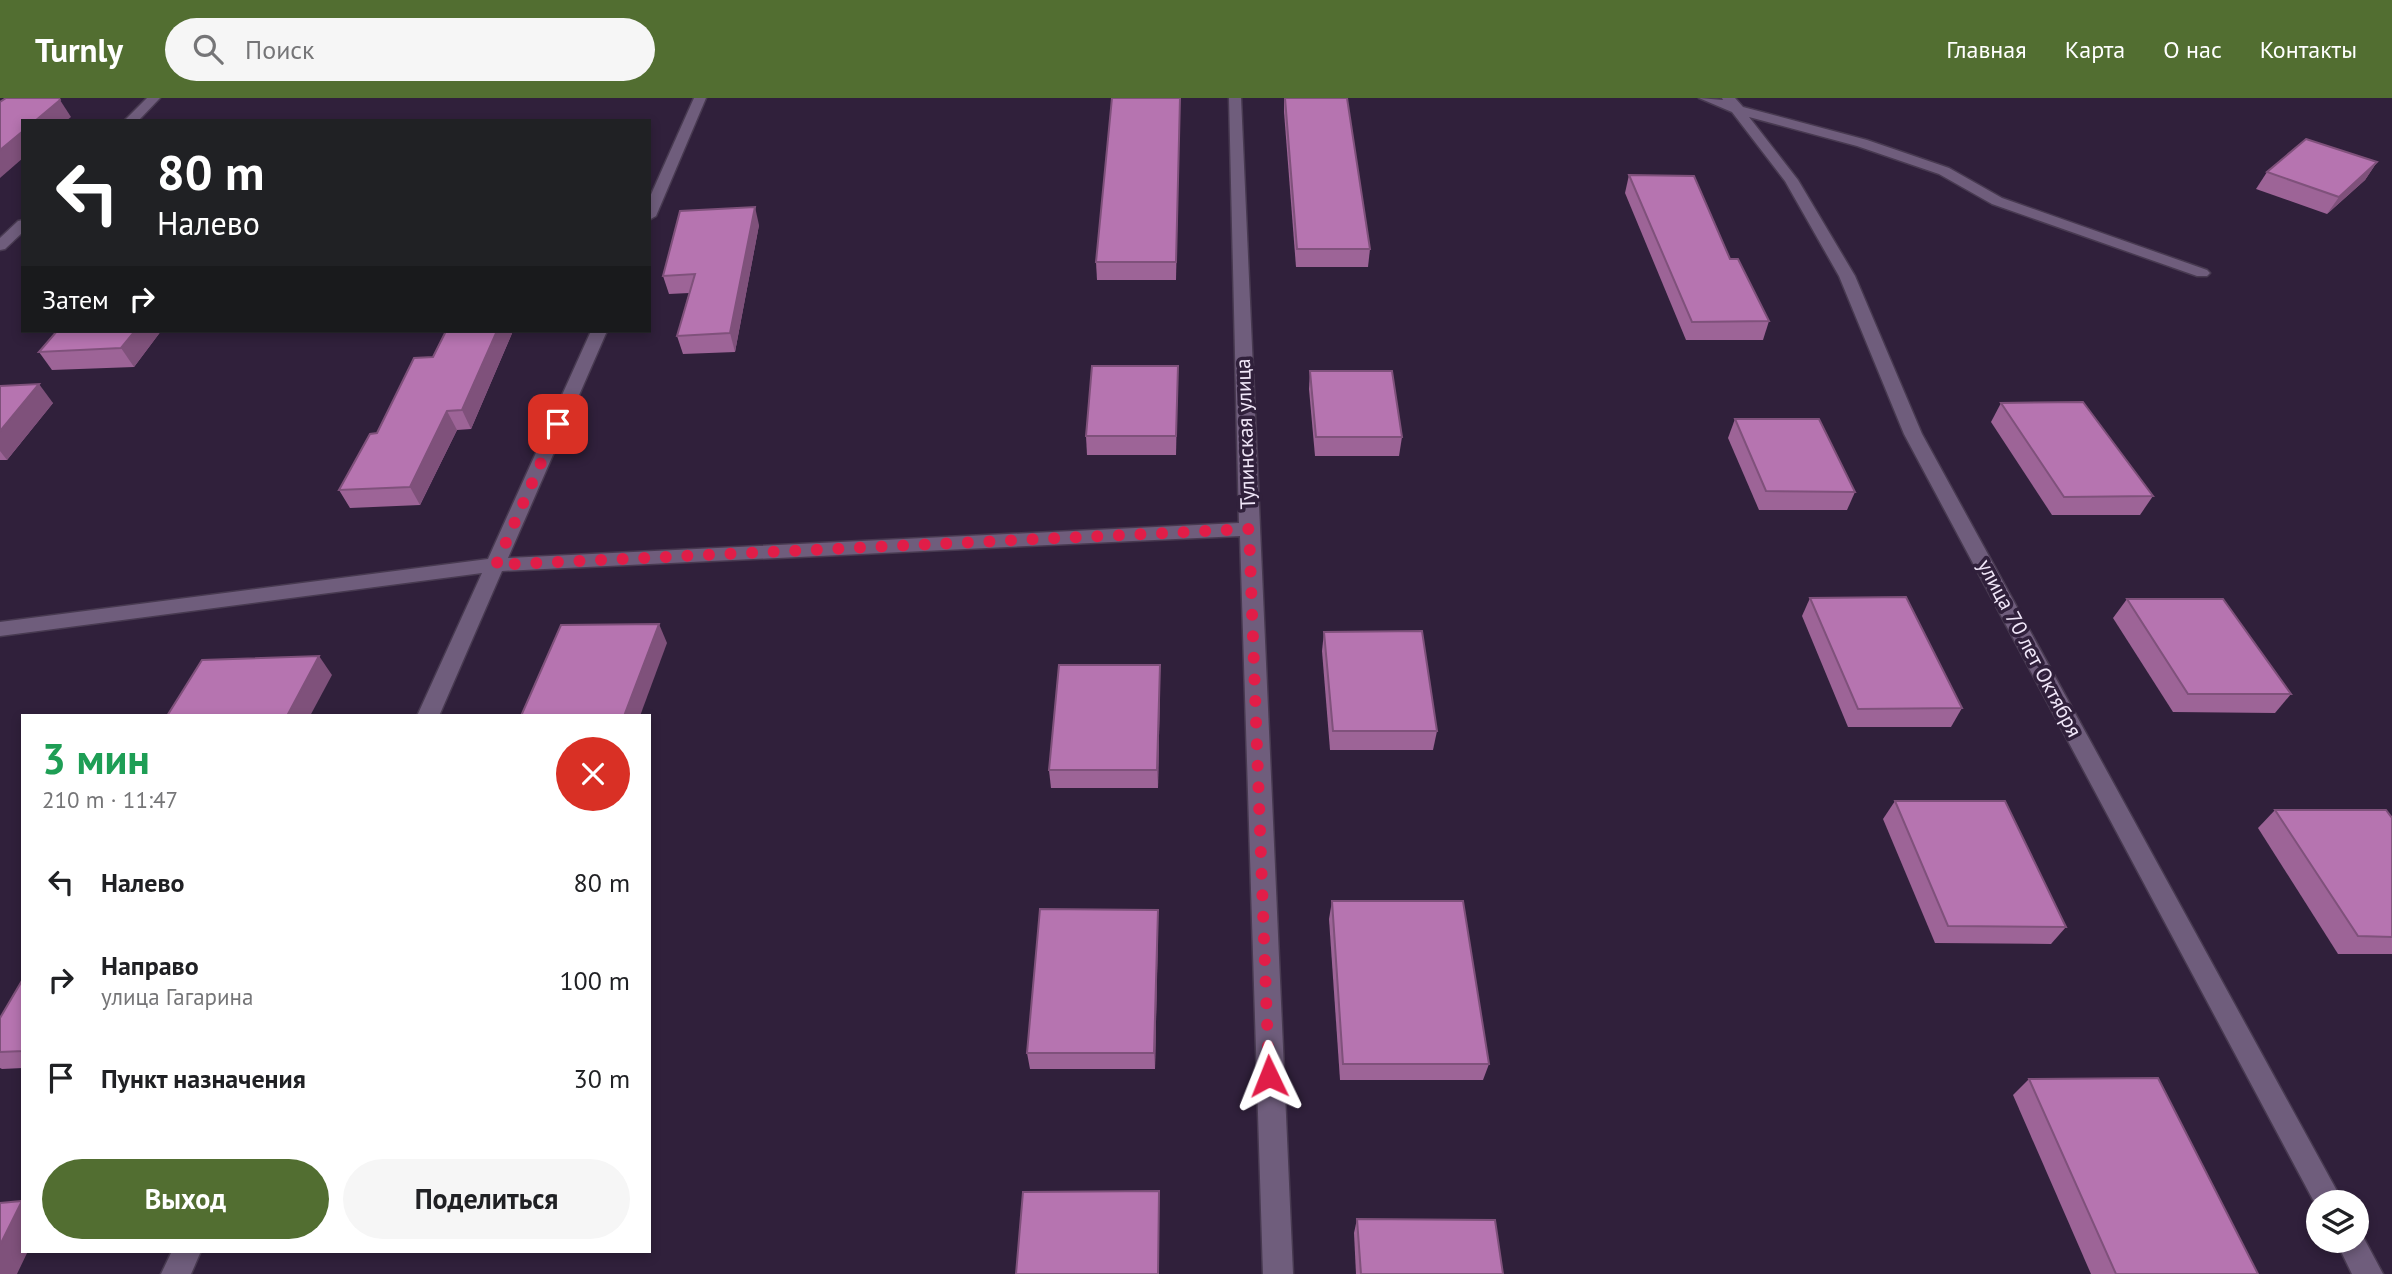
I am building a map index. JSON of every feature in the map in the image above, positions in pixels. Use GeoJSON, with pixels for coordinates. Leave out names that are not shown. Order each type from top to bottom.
{"type":"FeatureCollection","features":[{"type":"Feature","properties":{"kind":"street"},"geometry":{"type":"LineString","coordinates":[[132,119],[154,98]]}},
{"type":"Feature","properties":{"kind":"street"},"geometry":{"type":"LineString","coordinates":[[651,211],[700,98]]}},
{"type":"Feature","properties":{"kind":"street","name":"Тулинская улица"},"geometry":{"type":"LineString","coordinates":[[1235,98],[1278,1274]]}},
{"type":"Feature","properties":{"kind":"street"},"geometry":{"type":"LineString","coordinates":[[1705,98],[1862,143],[1944,171],[1997,201],[2202,273]]}},
{"type":"Feature","properties":{"kind":"street","name":"улица 70 лет Октября"},"geometry":{"type":"LineString","coordinates":[[1733,104],[1791,180],[1847,276],[1913,434],[2322,1190]]}},
{"type":"Feature","properties":{"kind":"street"},"geometry":{"type":"LineString","coordinates":[[0,246],[21,226]]}},
{"type":"Feature","properties":{"kind":"street"},"geometry":{"type":"LineString","coordinates":[[429,714],[598,333]]}},
{"type":"Feature","properties":{"kind":"street"},"geometry":{"type":"LineString","coordinates":[[0,628],[496,565],[1249,529]]}},
{"type":"Feature","properties":{"kind":"street"},"geometry":{"type":"LineString","coordinates":[[176,1274],[186,1253]]}},
{"type":"Feature","properties":{"kind":"street"},"geometry":{"type":"LineString","coordinates":[[2357,1253],[2368,1274]]}},
{"type":"Feature","properties":{"kind":"building"},"geometry":{"type":"Polygon","coordinates":[[[6,98],[60,100],[37,119],[21,119],[21,133],[0,150],[0,102],[6,98]]]}},
{"type":"Feature","properties":{"kind":"building"},"geometry":{"type":"Polygon","coordinates":[[[1112,98],[1180,98],[1176,262],[1096,262],[1112,98]]]}},
{"type":"Feature","properties":{"kind":"building"},"geometry":{"type":"Polygon","coordinates":[[[1285,98],[1347,98],[1370,249],[1297,249],[1285,98]]]}},
{"type":"Feature","properties":{"kind":"building"},"geometry":{"type":"Polygon","coordinates":[[[2306,139],[2377,162],[2339,197],[2267,172],[2306,139]]]}},
{"type":"Feature","properties":{"kind":"building"},"geometry":{"type":"Polygon","coordinates":[[[1629,175],[1694,176],[1730,259],[1738,259],[1769,321],[1692,322],[1629,175]]]}},
{"type":"Feature","properties":{"kind":"building"},"geometry":{"type":"Polygon","coordinates":[[[755,207],[730,333],[677,336],[695,274],[663,276],[680,211],[755,207]]]}},
{"type":"Feature","properties":{"kind":"building"},"geometry":{"type":"Polygon","coordinates":[[[55,333],[133,333],[121,348],[39,352],[55,333]]]}},
{"type":"Feature","properties":{"kind":"building"},"geometry":{"type":"Polygon","coordinates":[[[445,333],[496,333],[462,410],[447,411],[410,487],[339,490],[370,434],[377,433],[414,358],[433,357],[445,333]]]}},
{"type":"Feature","properties":{"kind":"building"},"geometry":{"type":"Polygon","coordinates":[[[1092,366],[1178,366],[1176,436],[1086,436],[1092,366]]]}},
{"type":"Feature","properties":{"kind":"building"},"geometry":{"type":"Polygon","coordinates":[[[1310,371],[1392,371],[1402,437],[1316,437],[1310,371]]]}},
{"type":"Feature","properties":{"kind":"building"},"geometry":{"type":"Polygon","coordinates":[[[39,384],[0,431],[0,386],[39,384]]]}},
{"type":"Feature","properties":{"kind":"building"},"geometry":{"type":"Polygon","coordinates":[[[2083,402],[2153,496],[2064,497],[2001,403],[2083,402]]]}},
{"type":"Feature","properties":{"kind":"building"},"geometry":{"type":"Polygon","coordinates":[[[1735,419],[1819,419],[1855,492],[1766,491],[1735,419]]]}},
{"type":"Feature","properties":{"kind":"building"},"geometry":{"type":"Polygon","coordinates":[[[1906,597],[1962,708],[1858,709],[1810,598],[1906,597]]]}},
{"type":"Feature","properties":{"kind":"building"},"geometry":{"type":"Polygon","coordinates":[[[2127,599],[2223,599],[2291,694],[2188,694],[2127,599]]]}},
{"type":"Feature","properties":{"kind":"building"},"geometry":{"type":"Polygon","coordinates":[[[659,624],[625,714],[522,714],[561,625],[659,624]]]}},
{"type":"Feature","properties":{"kind":"building"},"geometry":{"type":"Polygon","coordinates":[[[1422,631],[1437,731],[1333,731],[1324,632],[1422,631]]]}},
{"type":"Feature","properties":{"kind":"building"},"geometry":{"type":"Polygon","coordinates":[[[319,656],[288,714],[168,714],[202,660],[319,656]]]}},
{"type":"Feature","properties":{"kind":"building"},"geometry":{"type":"Polygon","coordinates":[[[1059,665],[1160,665],[1157,770],[1049,770],[1059,665]]]}},
{"type":"Feature","properties":{"kind":"building"},"geometry":{"type":"Polygon","coordinates":[[[1895,801],[2005,801],[2066,927],[1948,926],[1895,801]]]}},
{"type":"Feature","properties":{"kind":"building"},"geometry":{"type":"Polygon","coordinates":[[[2275,810],[2386,810],[2392,818],[2392,937],[2358,936],[2275,810]]]}},
{"type":"Feature","properties":{"kind":"building"},"geometry":{"type":"Polygon","coordinates":[[[1332,901],[1463,901],[1489,1064],[1343,1064],[1332,901]]]}},
{"type":"Feature","properties":{"kind":"building"},"geometry":{"type":"Polygon","coordinates":[[[1040,909],[1158,910],[1154,1053],[1027,1053],[1040,909]]]}},
{"type":"Feature","properties":{"kind":"building"},"geometry":{"type":"Polygon","coordinates":[[[21,982],[21,1051],[0,1052],[0,1018],[21,982]]]}},
{"type":"Feature","properties":{"kind":"building"},"geometry":{"type":"Polygon","coordinates":[[[2158,1078],[2258,1274],[2116,1274],[2029,1079],[2158,1078]]]}},
{"type":"Feature","properties":{"kind":"building"},"geometry":{"type":"Polygon","coordinates":[[[1159,1191],[1158,1274],[1016,1274],[1023,1192],[1159,1191]]]}},
{"type":"Feature","properties":{"kind":"building"},"geometry":{"type":"Polygon","coordinates":[[[21,1201],[0,1245],[0,1203],[21,1201]]]}},
{"type":"Feature","properties":{"kind":"building"},"geometry":{"type":"Polygon","coordinates":[[[1357,1219],[1495,1220],[1503,1274],[1361,1274],[1357,1219]]]}},
{"type":"Feature","properties":{"kind":"route"},"geometry":{"type":"LineString","coordinates":[[558,424],[496,565],[1249,529],[1269,1076]]}}]}
